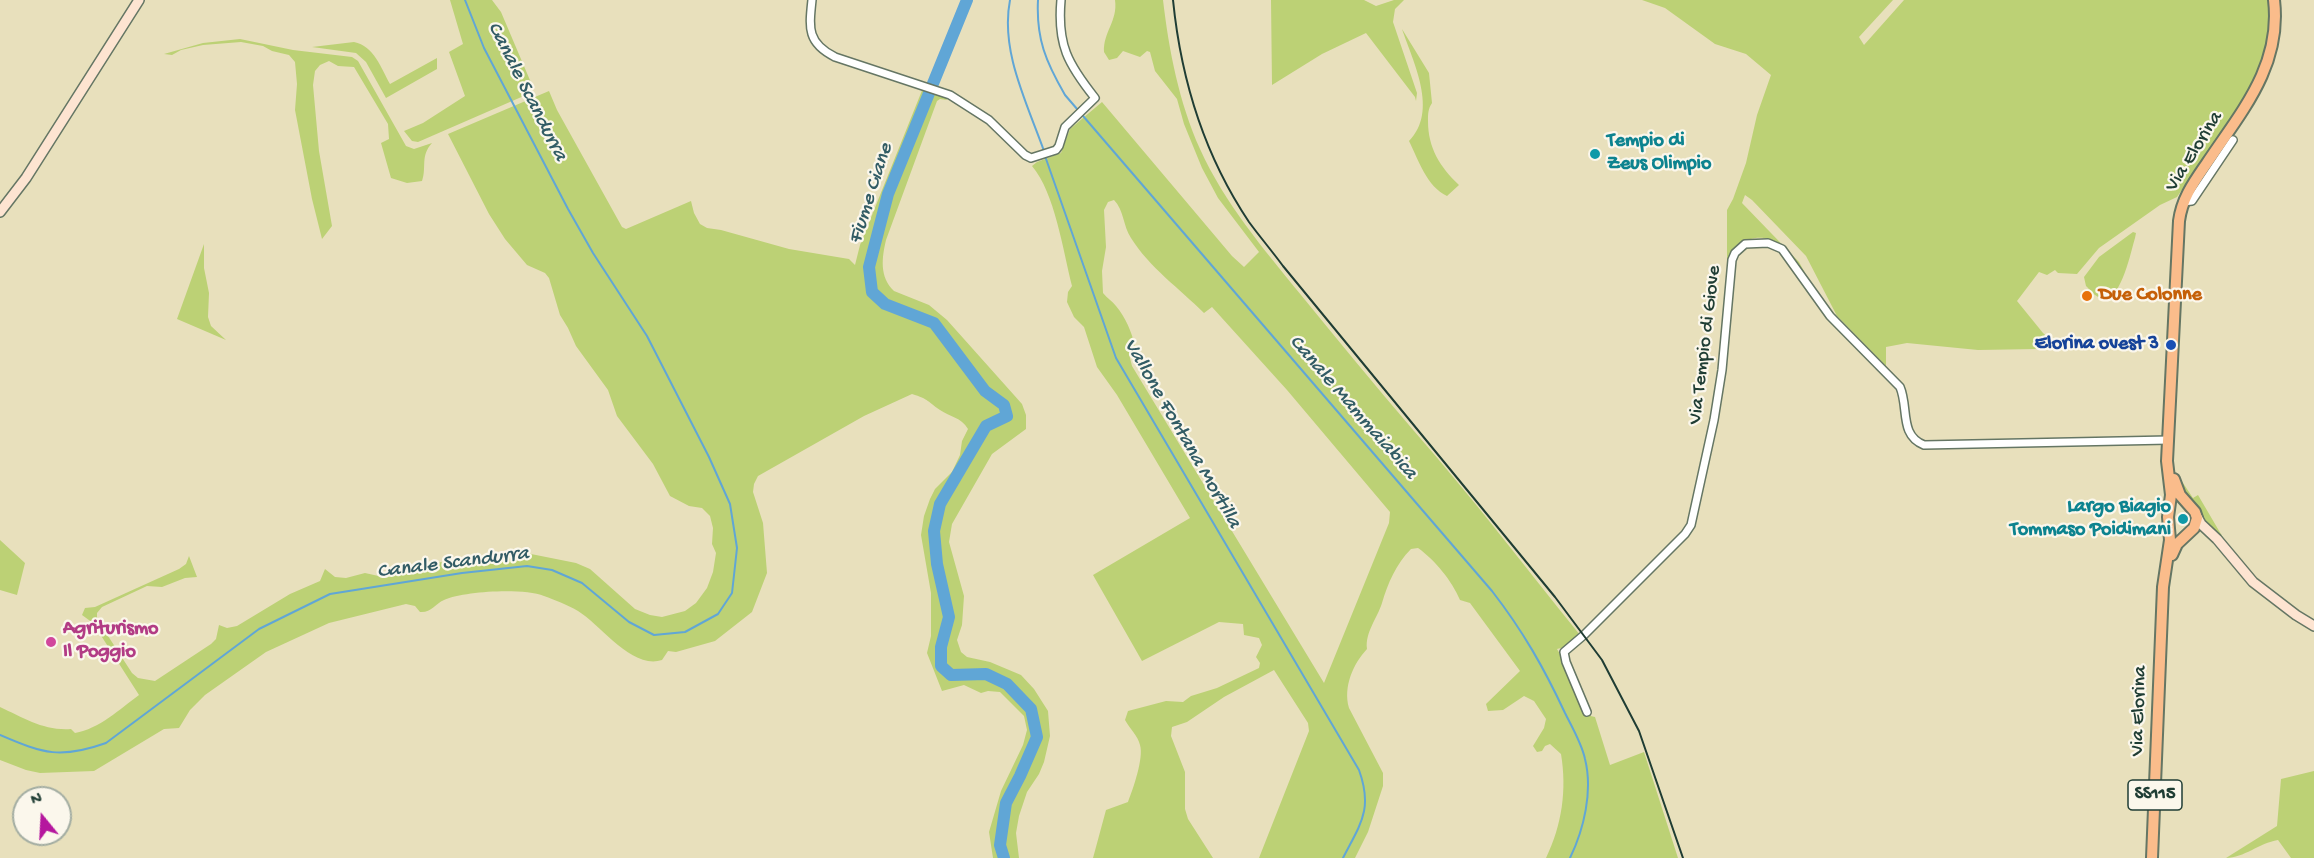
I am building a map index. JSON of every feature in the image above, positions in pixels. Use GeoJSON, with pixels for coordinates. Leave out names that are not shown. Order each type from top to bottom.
{"type":"FeatureCollection","features":[{"type":"Feature","properties":{"kind":"main road","name":"Via Elorina"},"geometry":{"type":"LineString","coordinates":[[2169,440],[2179,221],[2183,202],[2265,72],[2276,30],[2274,0]]}},
{"type":"Feature","properties":{"kind":"main road"},"geometry":{"type":"LineString","coordinates":[[2166,566],[2177,544],[2196,525],[2192,511],[2177,489],[2169,440]]}},
{"type":"Feature","properties":{"kind":"main road"},"geometry":{"type":"LineString","coordinates":[[2169,440],[2167,461],[2171,495],[2170,526],[2179,533],[2188,532]]}},
{"type":"Feature","properties":{"kind":"main road"},"geometry":{"type":"LineString","coordinates":[[2170,513],[2176,507],[2192,511]]}},
{"type":"Feature","properties":{"kind":"main road","name":"Via Elorina"},"geometry":{"type":"LineString","coordinates":[[2152,858],[2163,587],[2170,526]]}},
{"type":"Feature","properties":{"kind":"street"},"geometry":{"type":"LineString","coordinates":[[0,212],[32,169],[138,0]]}},
{"type":"Feature","properties":{"kind":"street"},"geometry":{"type":"LineString","coordinates":[[812,0],[810,23],[812,35],[822,50],[835,57],[924,85],[964,103],[989,120],[1025,155],[1031,158],[1051,153],[1059,146],[1065,127],[1070,120],[1095,98],[1073,70],[1062,40],[1061,0]]}},
{"type":"Feature","properties":{"kind":"street"},"geometry":{"type":"LineString","coordinates":[[2183,202],[2192,201],[2232,140]]}},
{"type":"Feature","properties":{"kind":"street","name":"Via Tempio di Giove"},"geometry":{"type":"LineString","coordinates":[[1587,712],[1566,662],[1564,651],[1584,635],[1685,534],[1691,525],[1714,420],[1722,370],[1732,260],[1739,247],[1745,244],[1768,243],[1782,249],[1830,316],[1900,387],[1905,401],[1906,429],[1924,445],[2169,440]]}},
{"type":"Feature","properties":{"kind":"street"},"geometry":{"type":"LineString","coordinates":[[2192,511],[2253,582],[2295,615],[2314,626]]}},
{"type":"Feature","properties":{"kind":"street"},"geometry":{"type":"LineString","coordinates":[[2188,532],[2206,537],[2227,550]]}},
{"type":"Feature","properties":{"kind":"green space"},"geometry":{"type":"Polygon","coordinates":[[[450,0],[492,0],[501,12],[532,85],[526,95],[418,142],[412,141],[404,131],[423,123],[465,96],[449,52],[463,44],[450,0]]]}},
{"type":"Feature","properties":{"kind":"green space"},"geometry":{"type":"Polygon","coordinates":[[[1115,0],[1163,0],[1168,38],[1186,113],[1200,149],[1221,188],[1273,260],[1457,481],[1580,635],[1565,647],[1557,649],[1566,665],[1582,707],[1586,715],[1595,717],[1610,765],[1644,752],[1678,858],[1546,858],[1556,833],[1562,807],[1561,754],[1550,744],[1537,752],[1533,746],[1544,728],[1546,719],[1534,701],[1524,696],[1503,710],[1488,711],[1486,704],[1520,671],[1470,603],[1460,600],[1442,571],[1418,548],[1411,549],[1393,574],[1370,631],[1367,649],[1357,662],[1348,684],[1349,708],[1383,773],[1383,786],[1368,832],[1355,858],[1259,858],[1309,731],[1308,723],[1274,670],[1224,697],[1187,722],[1172,727],[1171,736],[1185,772],[1185,809],[1188,819],[1213,858],[1093,858],[1106,810],[1128,802],[1141,758],[1140,745],[1125,720],[1128,711],[1166,701],[1183,702],[1191,696],[1217,688],[1259,668],[1260,663],[1256,657],[1262,645],[1259,638],[1244,635],[1243,624],[1219,622],[1142,661],[1093,575],[1190,518],[1117,395],[1097,367],[1084,327],[1074,317],[1067,302],[1068,292],[1072,286],[1057,223],[1047,191],[1032,166],[1061,153],[1070,129],[1102,102],[1232,256],[1244,267],[1259,252],[1218,198],[1202,168],[1184,124],[1177,99],[1155,71],[1150,52],[1147,51],[1140,57],[1123,51],[1117,58],[1109,60],[1104,52],[1115,0]],[[1114,200],[1108,202],[1104,210],[1106,247],[1102,271],[1103,293],[1120,311],[1130,330],[1135,345],[1129,354],[1132,366],[1324,683],[1389,523],[1390,512],[1287,390],[1212,307],[1204,313],[1138,249],[1128,233],[1114,200]]]}},
{"type":"Feature","properties":{"kind":"green space"},"geometry":{"type":"Polygon","coordinates":[[[1271,0],[1364,0],[1376,6],[1394,0],[1404,0],[1395,9],[1393,22],[1417,93],[1416,101],[1366,33],[1322,54],[1272,85],[1271,0]]]}},
{"type":"Feature","properties":{"kind":"green space"},"geometry":{"type":"Polygon","coordinates":[[[1642,0],[1893,0],[1859,37],[1864,45],[1904,0],[2269,0],[2271,24],[2265,58],[2249,92],[2177,197],[2160,205],[2099,248],[2077,274],[2058,273],[2055,270],[2047,275],[2039,272],[2017,301],[2054,343],[2037,349],[1978,350],[1907,343],[1886,347],[1886,366],[1837,316],[1806,256],[1745,195],[1742,203],[1799,262],[1805,273],[1783,248],[1772,240],[1764,238],[1748,240],[1741,244],[1735,249],[1727,263],[1727,210],[1746,163],[1757,115],[1771,75],[1746,54],[1715,44],[1665,8],[1642,0]]]}},
{"type":"Feature","properties":{"kind":"green space"},"geometry":{"type":"Polygon","coordinates":[[[1402,29],[1429,73],[1432,103],[1428,116],[1430,140],[1441,164],[1459,185],[1447,196],[1440,192],[1429,179],[1409,141],[1418,129],[1423,101],[1417,71],[1402,29]]]}},
{"type":"Feature","properties":{"kind":"green space"},"geometry":{"type":"Polygon","coordinates":[[[240,39],[293,50],[352,57],[358,61],[406,146],[414,149],[432,143],[426,152],[422,181],[407,183],[391,178],[381,143],[389,139],[388,124],[354,67],[338,66],[329,61],[320,65],[315,71],[313,85],[319,151],[332,226],[322,239],[295,110],[297,84],[295,62],[289,55],[263,46],[241,42],[203,45],[181,50],[172,55],[164,54],[203,43],[240,39]]]}},
{"type":"Feature","properties":{"kind":"green space"},"geometry":{"type":"Polygon","coordinates":[[[354,42],[361,44],[372,53],[390,84],[437,58],[437,69],[386,98],[366,62],[356,53],[312,47],[354,42]]]}},
{"type":"Feature","properties":{"kind":"green space"},"geometry":{"type":"Polygon","coordinates":[[[923,88],[944,95],[947,100],[937,101],[886,240],[883,267],[886,280],[894,291],[929,305],[947,320],[1022,404],[1026,415],[1026,429],[992,454],[952,524],[949,542],[964,596],[962,625],[957,640],[961,652],[967,657],[990,662],[1021,675],[1034,689],[1048,711],[1050,736],[1044,762],[1027,792],[1019,816],[1016,833],[1019,858],[993,858],[989,832],[1001,791],[1023,745],[1027,730],[1024,716],[1000,692],[981,693],[964,685],[942,691],[927,653],[931,636],[931,593],[921,535],[924,516],[935,489],[952,472],[968,429],[959,420],[925,399],[912,394],[864,416],[758,476],[753,492],[763,523],[767,573],[752,612],[715,641],[676,652],[668,651],[662,660],[639,659],[628,653],[578,611],[544,596],[509,591],[466,594],[444,600],[424,612],[420,612],[415,606],[406,604],[329,623],[266,652],[205,695],[190,710],[179,728],[164,729],[94,771],[40,773],[0,760],[0,707],[34,723],[52,728],[71,729],[75,733],[101,723],[139,695],[93,623],[82,615],[85,608],[95,607],[179,569],[186,564],[189,556],[197,577],[185,578],[162,587],[147,586],[102,607],[97,613],[97,619],[132,673],[138,678],[155,681],[211,644],[216,639],[219,625],[227,628],[237,626],[290,594],[320,581],[325,569],[335,577],[346,578],[365,573],[383,577],[423,564],[439,562],[453,564],[526,553],[576,563],[590,569],[635,609],[650,615],[662,617],[685,611],[696,603],[707,588],[713,572],[716,553],[712,544],[713,528],[710,516],[702,508],[689,506],[670,496],[653,464],[617,416],[608,390],[576,346],[560,315],[549,278],[545,273],[527,265],[505,239],[489,214],[448,134],[549,91],[557,110],[622,227],[626,229],[691,201],[700,224],[707,228],[789,249],[849,259],[855,265],[860,245],[923,88]]]}},
{"type":"Feature","properties":{"kind":"green space"},"geometry":{"type":"Polygon","coordinates":[[[2133,232],[2136,233],[2135,238],[2119,286],[2107,299],[2098,297],[2086,286],[2084,277],[2099,257],[2133,232]]]}},
{"type":"Feature","properties":{"kind":"green space"},"geometry":{"type":"Polygon","coordinates":[[[204,244],[204,268],[209,293],[208,317],[211,326],[226,340],[177,319],[204,244]]]}},
{"type":"Feature","properties":{"kind":"green space"},"geometry":{"type":"Polygon","coordinates":[[[2177,480],[2181,480],[2193,498],[2198,495],[2225,541],[2211,531],[2203,520],[2200,509],[2188,500],[2177,480]]]}},
{"type":"Feature","properties":{"kind":"green space"},"geometry":{"type":"Polygon","coordinates":[[[0,540],[25,563],[17,595],[0,590],[0,540]]]}},
{"type":"Feature","properties":{"kind":"green space"},"geometry":{"type":"Polygon","coordinates":[[[2314,771],[2314,858],[2291,858],[2278,840],[2239,856],[2226,858],[2277,826],[2281,779],[2314,771]]]}},
{"type":"Feature","properties":{"kind":"waterway","name":"Canale Scandurra"},"geometry":{"type":"LineString","coordinates":[[0,735],[29,747],[64,753],[106,743],[259,629],[330,594],[462,573],[527,566],[552,570],[582,583],[629,622],[654,635],[685,632],[718,614],[732,593],[737,548],[730,504],[709,457],[647,336],[593,253],[568,209],[484,48],[465,0]]}},
{"type":"Feature","properties":{"kind":"waterway","name":"Fiume Ciane"},"geometry":{"type":"LineString","coordinates":[[967,0],[888,194],[869,267],[872,292],[885,304],[934,323],[985,391],[1004,405],[1007,416],[986,426],[940,504],[934,531],[937,564],[949,617],[941,647],[941,666],[951,675],[986,674],[1007,684],[1031,709],[1037,737],[1006,803],[1000,845],[1004,858]]}},
{"type":"Feature","properties":{"kind":"waterway","name":"Vallone Fontana Mortilla"},"geometry":{"type":"LineString","coordinates":[[1010,0],[1008,19],[1012,58],[1023,96],[1044,151]]}},
{"type":"Feature","properties":{"kind":"waterway","name":"Canale Mammaiabica"},"geometry":{"type":"LineString","coordinates":[[1038,0],[1039,27],[1044,50],[1052,72],[1065,95],[1492,591],[1523,635],[1557,696],[1585,759],[1588,784],[1586,810],[1570,858]]}},
{"type":"Feature","properties":{"kind":"waterway","name":"Vallone Fontana Mortilla"},"geometry":{"type":"LineString","coordinates":[[1045,156],[1116,358],[1359,770],[1365,795],[1365,806],[1360,825],[1343,858]]}},
{"type":"Feature","properties":{"kind":"railway"},"geometry":{"type":"LineString","coordinates":[[1173,0],[1182,59],[1197,116],[1207,143],[1233,197],[1283,266],[1555,597],[1602,660],[1639,731],[1683,858]]}},
{"type":"Feature","properties":{"kind":"place","name":"Tempio di Zeus Olimpio"},"geometry":{"type":"Point","coordinates":[1595,154]}},
{"type":"Feature","properties":{"kind":"place","name":"Due Colonne"},"geometry":{"type":"Point","coordinates":[2087,296]}},
{"type":"Feature","properties":{"kind":"place","name":"Elorina ovest 3"},"geometry":{"type":"Point","coordinates":[2171,345]}},
{"type":"Feature","properties":{"kind":"place","name":"Largo Biagio Tommaso Poidimani"},"geometry":{"type":"Point","coordinates":[2183,519]}},
{"type":"Feature","properties":{"kind":"place","name":"Agriturismo Il Poggio"},"geometry":{"type":"Point","coordinates":[51,642]}}]}
